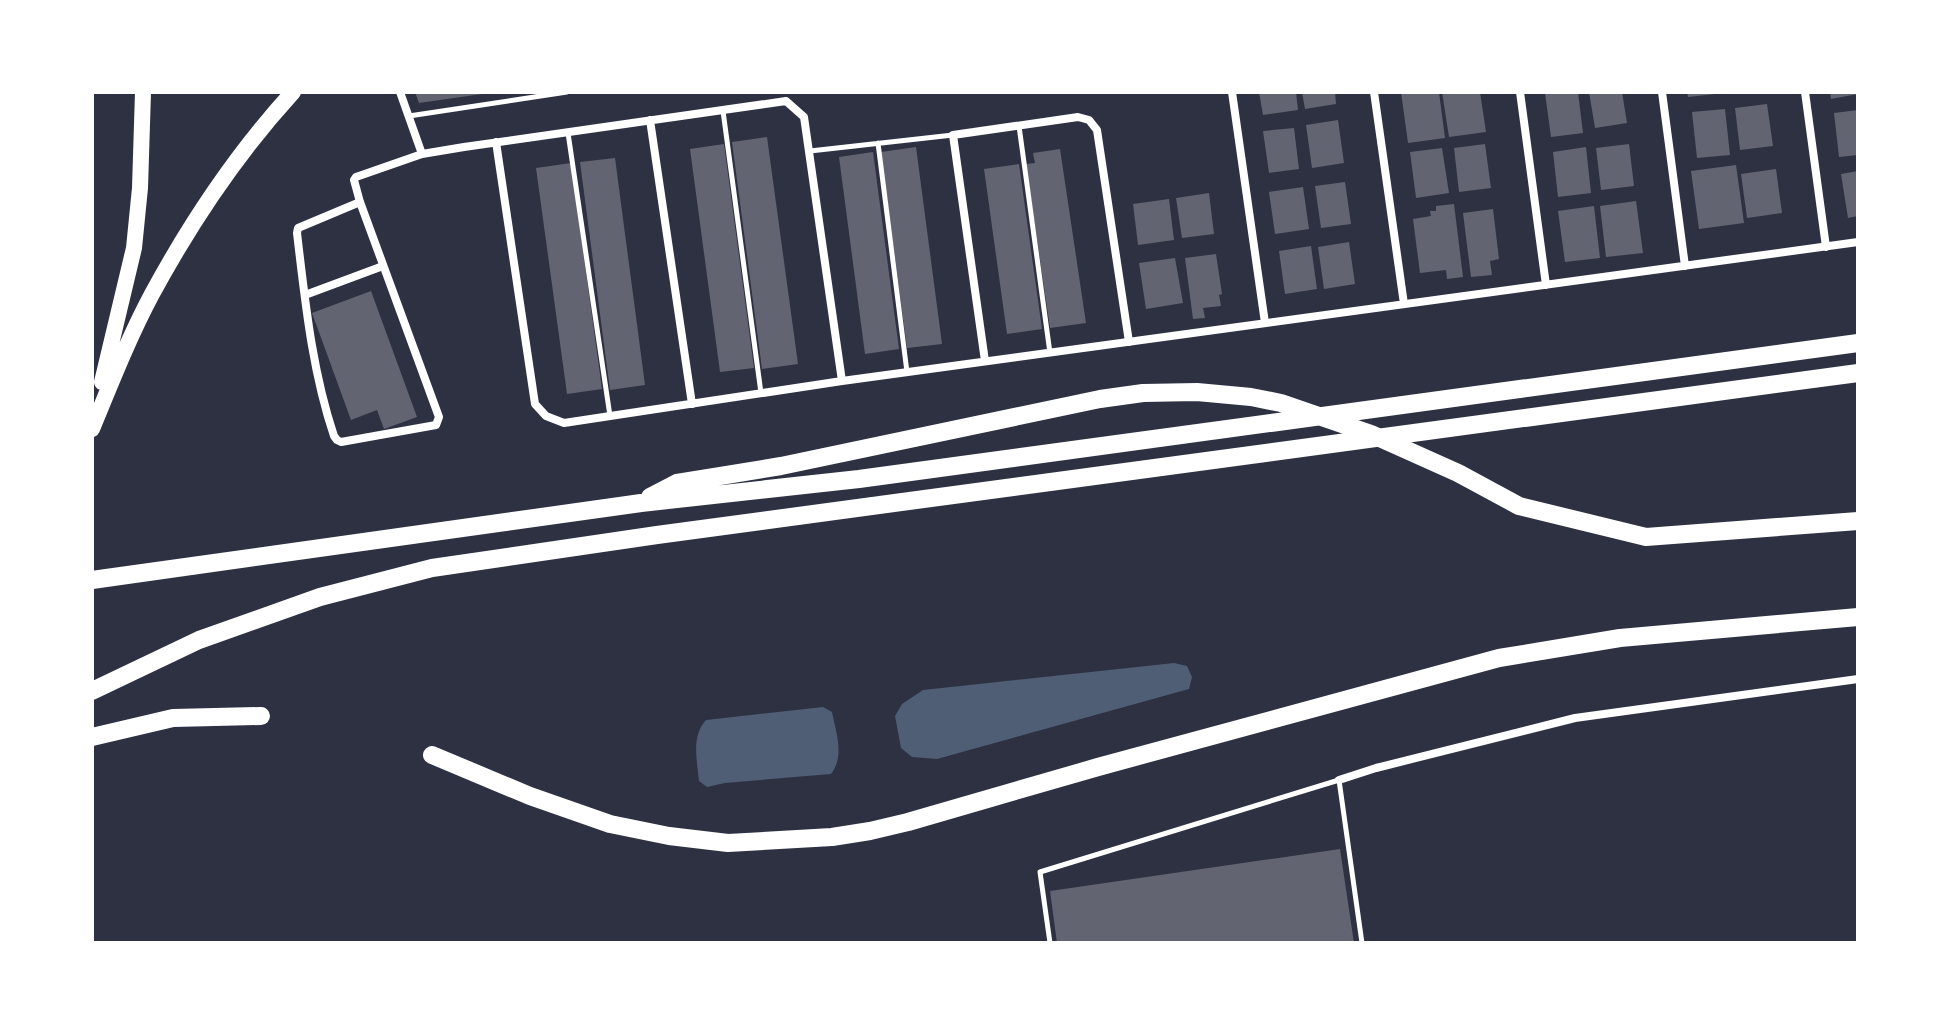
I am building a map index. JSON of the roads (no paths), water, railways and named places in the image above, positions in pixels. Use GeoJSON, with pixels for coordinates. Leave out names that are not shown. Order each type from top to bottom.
{"type":"FeatureCollection","features":[{"type":"Feature","properties":{"kind":"highway"},"geometry":{"type":"LineString","coordinates":[[92,418],[134,248],[141,173],[143,92]]}},
{"type":"Feature","properties":{"kind":"highway"},"geometry":{"type":"LineString","coordinates":[[92,429],[152,293],[277,92]]}},
{"type":"Feature","properties":{"kind":"highway"},"geometry":{"type":"LineString","coordinates":[[234,164],[293,92]]}},
{"type":"Feature","properties":{"kind":"highway"},"geometry":{"type":"LineString","coordinates":[[92,383],[118,319]]}},
{"type":"Feature","properties":{"kind":"highway"},"geometry":{"type":"LineString","coordinates":[[92,580],[641,503],[875,477],[1858,343]]}},
{"type":"Feature","properties":{"kind":"highway"},"geometry":{"type":"LineString","coordinates":[[92,691],[199,640],[320,597],[432,568],[1858,373]]}},
{"type":"Feature","properties":{"kind":"highway"},"geometry":{"type":"LineString","coordinates":[[641,503],[677,483],[781,466],[1100,399],[1143,393],[1197,392],[1251,397],[1313,413],[1371,434],[1458,473],[1519,506],[1646,537],[1858,521]]}},
{"type":"Feature","properties":{"kind":"highway"},"geometry":{"type":"LineString","coordinates":[[432,755],[530,796],[610,824],[669,836],[728,843],[832,837],[908,822],[1499,658],[1620,638],[1858,617]]}},
{"type":"Feature","properties":{"kind":"highway"},"geometry":{"type":"LineString","coordinates":[[92,737],[173,718],[261,716]]}},
{"type":"Feature","properties":{"kind":"street"},"geometry":{"type":"LineString","coordinates":[[400,92],[422,154]]}},
{"type":"Feature","properties":{"kind":"street"},"geometry":{"type":"LineString","coordinates":[[1232,92],[1265,323]]}},
{"type":"Feature","properties":{"kind":"street"},"geometry":{"type":"LineString","coordinates":[[1374,92],[1404,304]]}},
{"type":"Feature","properties":{"kind":"street"},"geometry":{"type":"LineString","coordinates":[[1520,92],[1546,285]]}},
{"type":"Feature","properties":{"kind":"street"},"geometry":{"type":"LineString","coordinates":[[1662,92],[1685,266]]}},
{"type":"Feature","properties":{"kind":"street"},"geometry":{"type":"LineString","coordinates":[[1805,92],[1826,247]]}},
{"type":"Feature","properties":{"kind":"street"},"geometry":{"type":"LineString","coordinates":[[360,202],[298,228],[297,233],[323,404],[337,440],[341,442],[436,425],[439,417],[360,202],[354,180],[356,177],[422,154],[786,101],[804,117],[842,381]]}},
{"type":"Feature","properties":{"kind":"street"},"geometry":{"type":"LineString","coordinates":[[985,361],[953,135],[1078,117],[1089,120],[1097,130],[1129,342]]}},
{"type":"Feature","properties":{"kind":"street"},"geometry":{"type":"LineString","coordinates":[[650,120],[692,404]]}},
{"type":"Feature","properties":{"kind":"street"},"geometry":{"type":"LineString","coordinates":[[496,142],[535,404],[546,416],[564,423],[842,381],[1858,242]]}},
{"type":"Feature","properties":{"kind":"street"},"geometry":{"type":"LineString","coordinates":[[305,295],[383,266]]}},
{"type":"Feature","properties":{"kind":"street"},"geometry":{"type":"LineString","coordinates":[[1339,780],[1575,718],[1858,679]]}},
{"type":"Feature","properties":{"kind":"lane"},"geometry":{"type":"LineString","coordinates":[[409,116],[567,92]]}},
{"type":"Feature","properties":{"kind":"lane"},"geometry":{"type":"LineString","coordinates":[[723,110],[761,393]]}},
{"type":"Feature","properties":{"kind":"lane"},"geometry":{"type":"LineString","coordinates":[[1019,126],[1050,353]]}},
{"type":"Feature","properties":{"kind":"lane"},"geometry":{"type":"LineString","coordinates":[[568,132],[610,416]]}},
{"type":"Feature","properties":{"kind":"lane"},"geometry":{"type":"LineString","coordinates":[[809,151],[953,135]]}},
{"type":"Feature","properties":{"kind":"lane"},"geometry":{"type":"LineString","coordinates":[[878,143],[907,372]]}},
{"type":"Feature","properties":{"kind":"lane"},"geometry":{"type":"LineString","coordinates":[[1050,943],[1040,872],[1339,780],[1362,943]]}},
{"type":"Feature","properties":{"kind":"water"},"geometry":{"type":"Polygon","coordinates":[[[1174,663],[1187,666],[1192,677],[1189,689],[937,759],[912,757],[901,748],[895,716],[902,704],[923,690],[1174,663]]]}},
{"type":"Feature","properties":{"kind":"water"},"geometry":{"type":"Polygon","coordinates":[[[823,707],[832,712],[838,744],[838,760],[831,774],[707,787],[699,781],[697,741],[706,720],[823,707]]]}}]}
